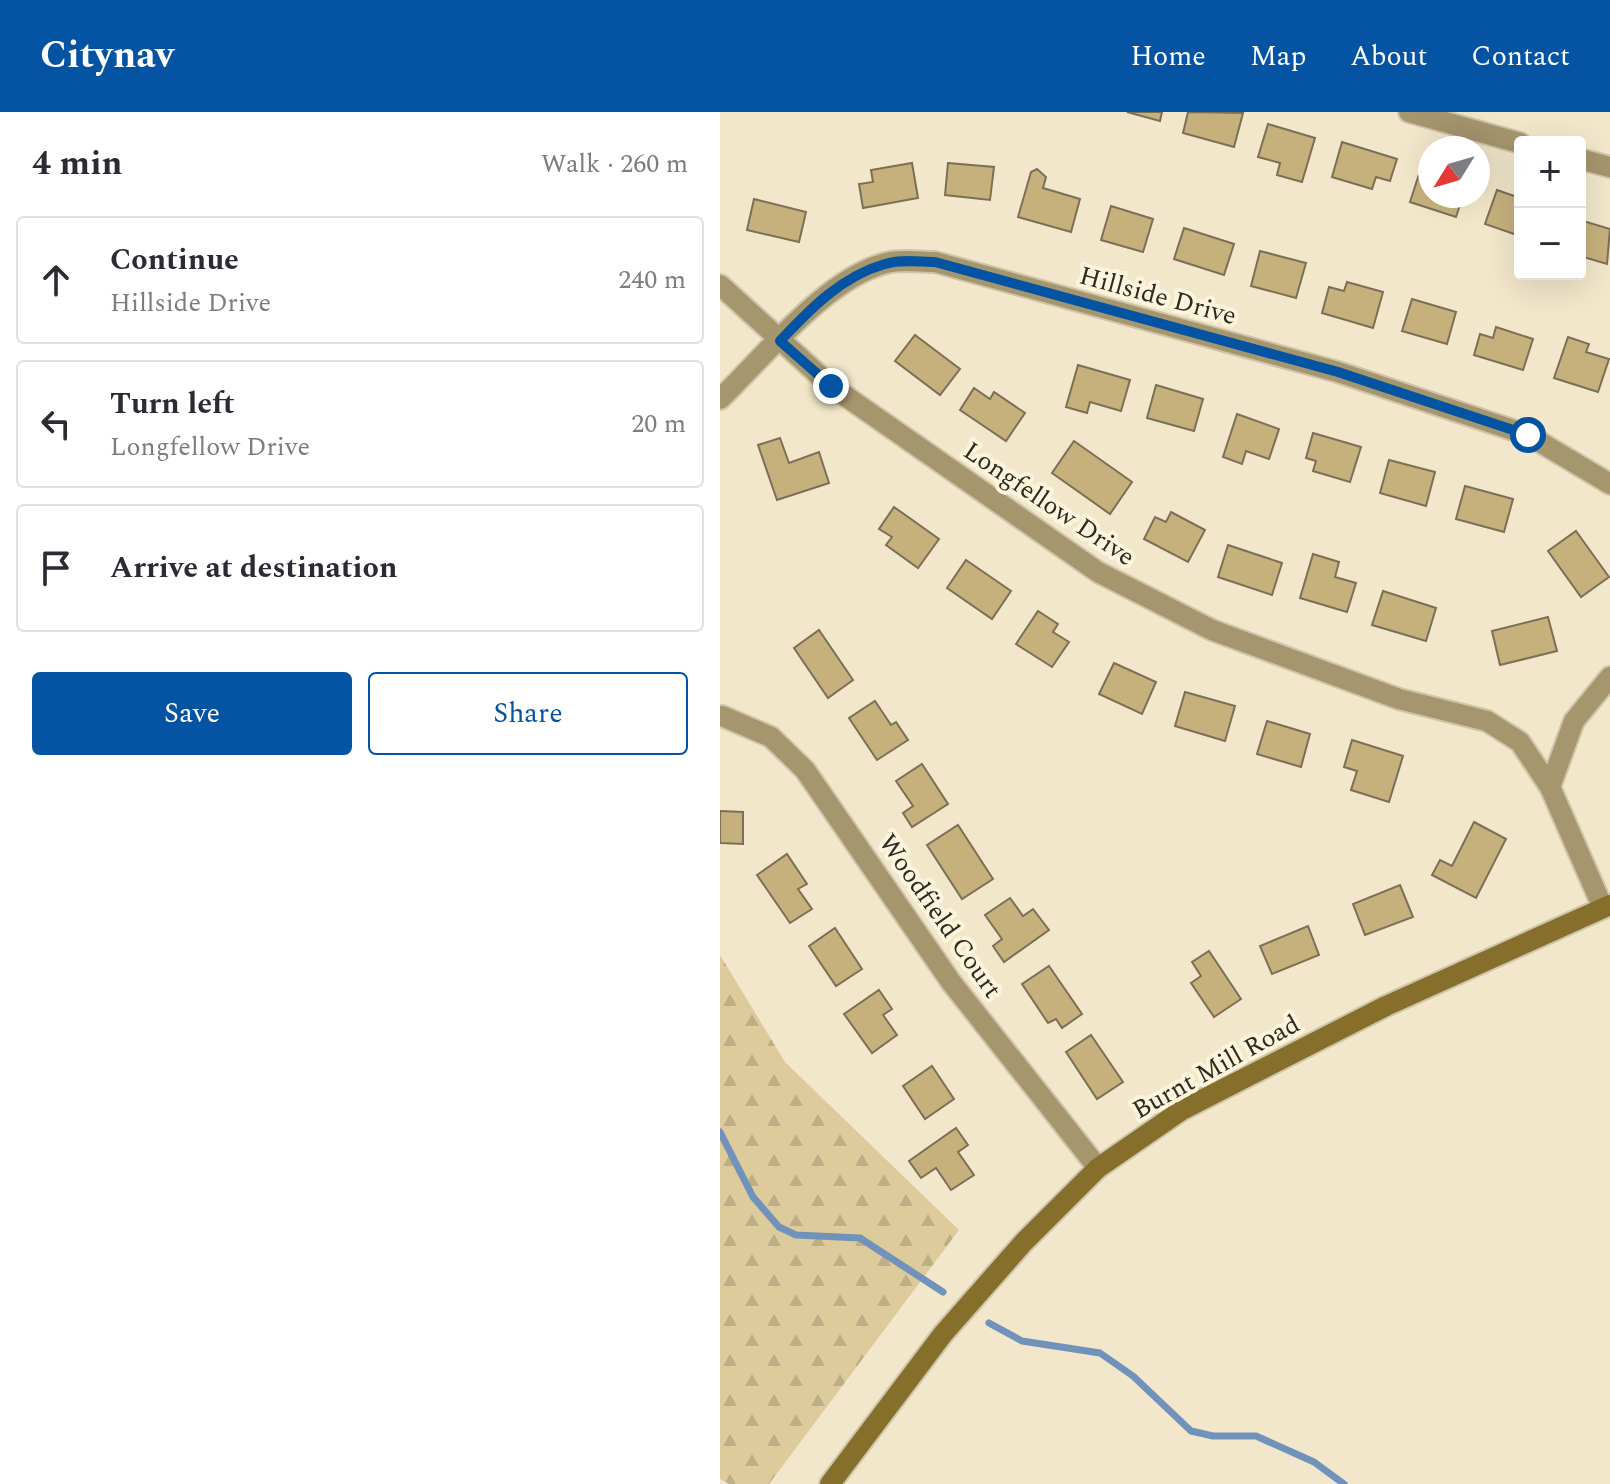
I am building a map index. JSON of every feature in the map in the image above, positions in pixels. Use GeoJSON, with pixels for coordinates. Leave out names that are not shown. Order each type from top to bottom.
{"type":"FeatureCollection","features":[{"type":"Feature","properties":{"kind":"main road","name":"Burnt Mill Road"},"geometry":{"type":"LineString","coordinates":[[830,1484],[943,1334],[1023,1243],[1098,1168],[1182,1110],[1209,1096],[1386,1006],[1607,906]]}},
{"type":"Feature","properties":{"kind":"street"},"geometry":{"type":"LineString","coordinates":[[1409,112],[1514,141]]}},
{"type":"Feature","properties":{"kind":"street"},"geometry":{"type":"LineString","coordinates":[[1586,161],[1610,167]]}},
{"type":"Feature","properties":{"kind":"street","name":"Hillside Drive"},"geometry":{"type":"LineString","coordinates":[[720,399],[808,311],[847,280],[887,263],[935,262],[1367,382],[1528,435],[1610,484]]}},
{"type":"Feature","properties":{"kind":"street","name":"Longfellow Drive"},"geometry":{"type":"LineString","coordinates":[[720,285],[831,386],[1098,572],[1212,630],[1399,699],[1487,721],[1520,742],[1550,787],[1607,906]]}},
{"type":"Feature","properties":{"kind":"street"},"geometry":{"type":"LineString","coordinates":[[1550,787],[1574,721],[1610,677]]}},
{"type":"Feature","properties":{"kind":"street","name":"Woodfield Court"},"geometry":{"type":"LineString","coordinates":[[722,716],[771,737],[805,770],[951,982],[1098,1168]]}},
{"type":"Feature","properties":{"kind":"green space"},"geometry":{"type":"Polygon","coordinates":[[[720,955],[785,1062],[959,1230],[769,1484],[729,1484],[720,1479],[720,955]]]}},
{"type":"Feature","properties":{"kind":"building"},"geometry":{"type":"Polygon","coordinates":[[[1127,112],[1162,112],[1160,121],[1127,112]]]}},
{"type":"Feature","properties":{"kind":"building"},"geometry":{"type":"Polygon","coordinates":[[[1188,112],[1243,113],[1234,147],[1183,133],[1188,112]]]}},
{"type":"Feature","properties":{"kind":"building"},"geometry":{"type":"Polygon","coordinates":[[[1268,124],[1315,138],[1302,182],[1277,175],[1280,163],[1258,157],[1268,124]]]}},
{"type":"Feature","properties":{"kind":"building"},"geometry":{"type":"Polygon","coordinates":[[[1342,142],[1397,159],[1390,181],[1376,177],[1372,189],[1332,177],[1342,142]]]}},
{"type":"Feature","properties":{"kind":"building"},"geometry":{"type":"Polygon","coordinates":[[[912,163],[918,198],[863,208],[859,184],[873,182],[871,170],[912,163]]]}},
{"type":"Feature","properties":{"kind":"building"},"geometry":{"type":"Polygon","coordinates":[[[948,163],[994,167],[990,200],[945,195],[948,163]]]}},
{"type":"Feature","properties":{"kind":"building"},"geometry":{"type":"Polygon","coordinates":[[[1037,169],[1046,177],[1043,188],[1080,199],[1071,232],[1018,217],[1031,172],[1037,169]]]}},
{"type":"Feature","properties":{"kind":"building"},"geometry":{"type":"Polygon","coordinates":[[[1418,177],[1418,205],[1410,202],[1418,177]]]}},
{"type":"Feature","properties":{"kind":"building"},"geometry":{"type":"Polygon","coordinates":[[[1497,190],[1514,196],[1514,234],[1485,224],[1497,190]]]}},
{"type":"Feature","properties":{"kind":"building"},"geometry":{"type":"Polygon","coordinates":[[[754,199],[806,212],[799,242],[747,230],[754,199]]]}},
{"type":"Feature","properties":{"kind":"building"},"geometry":{"type":"Polygon","coordinates":[[[1111,206],[1153,219],[1143,252],[1101,240],[1111,206]]]}},
{"type":"Feature","properties":{"kind":"building"},"geometry":{"type":"Polygon","coordinates":[[[1428,208],[1459,208],[1456,217],[1428,208]]]}},
{"type":"Feature","properties":{"kind":"building"},"geometry":{"type":"Polygon","coordinates":[[[1586,222],[1610,229],[1607,264],[1586,258],[1586,222]]]}},
{"type":"Feature","properties":{"kind":"building"},"geometry":{"type":"Polygon","coordinates":[[[1184,228],[1234,244],[1224,275],[1174,259],[1184,228]]]}},
{"type":"Feature","properties":{"kind":"building"},"geometry":{"type":"Polygon","coordinates":[[[1260,251],[1306,263],[1296,298],[1251,286],[1260,251]]]}},
{"type":"Feature","properties":{"kind":"building"},"geometry":{"type":"Polygon","coordinates":[[[1347,282],[1383,292],[1373,328],[1322,313],[1329,287],[1344,291],[1347,282]]]}},
{"type":"Feature","properties":{"kind":"building"},"geometry":{"type":"Polygon","coordinates":[[[1412,299],[1456,312],[1447,344],[1402,331],[1412,299]]]}},
{"type":"Feature","properties":{"kind":"building"},"geometry":{"type":"Polygon","coordinates":[[[1496,327],[1533,339],[1523,370],[1474,355],[1480,334],[1493,338],[1496,327]]]}},
{"type":"Feature","properties":{"kind":"building"},"geometry":{"type":"Polygon","coordinates":[[[915,335],[960,369],[940,395],[895,361],[915,335]]]}},
{"type":"Feature","properties":{"kind":"building"},"geometry":{"type":"Polygon","coordinates":[[[1568,337],[1589,344],[1586,352],[1609,359],[1598,392],[1554,378],[1568,337]]]}},
{"type":"Feature","properties":{"kind":"building"},"geometry":{"type":"Polygon","coordinates":[[[1078,365],[1130,380],[1121,411],[1090,402],[1087,413],[1066,407],[1078,365]]]}},
{"type":"Feature","properties":{"kind":"building"},"geometry":{"type":"Polygon","coordinates":[[[1156,385],[1203,399],[1194,431],[1147,418],[1156,385]]]}},
{"type":"Feature","properties":{"kind":"building"},"geometry":{"type":"Polygon","coordinates":[[[974,388],[990,399],[994,392],[1025,413],[1006,441],[960,410],[974,388]]]}},
{"type":"Feature","properties":{"kind":"building"},"geometry":{"type":"Polygon","coordinates":[[[1237,414],[1279,429],[1269,459],[1246,451],[1242,464],[1223,457],[1237,414]]]}},
{"type":"Feature","properties":{"kind":"building"},"geometry":{"type":"Polygon","coordinates":[[[1313,433],[1361,447],[1350,482],[1313,471],[1316,461],[1306,458],[1313,433]]]}},
{"type":"Feature","properties":{"kind":"building"},"geometry":{"type":"Polygon","coordinates":[[[780,438],[789,463],[819,452],[829,483],[777,500],[758,445],[780,438]]]}},
{"type":"Feature","properties":{"kind":"building"},"geometry":{"type":"Polygon","coordinates":[[[1074,441],[1132,482],[1110,514],[1052,473],[1074,441]]]}},
{"type":"Feature","properties":{"kind":"building"},"geometry":{"type":"Polygon","coordinates":[[[1389,460],[1435,472],[1426,506],[1380,493],[1389,460]]]}},
{"type":"Feature","properties":{"kind":"building"},"geometry":{"type":"Polygon","coordinates":[[[1465,486],[1513,499],[1504,532],[1456,519],[1465,486]]]}},
{"type":"Feature","properties":{"kind":"building"},"geometry":{"type":"Polygon","coordinates":[[[894,507],[939,539],[918,568],[886,545],[892,537],[879,529],[894,507]]]}},
{"type":"Feature","properties":{"kind":"building"},"geometry":{"type":"Polygon","coordinates":[[[1171,512],[1205,530],[1188,562],[1144,539],[1155,517],[1166,522],[1171,512]]]}},
{"type":"Feature","properties":{"kind":"building"},"geometry":{"type":"Polygon","coordinates":[[[1576,531],[1609,577],[1581,597],[1548,551],[1576,531]]]}},
{"type":"Feature","properties":{"kind":"building"},"geometry":{"type":"Polygon","coordinates":[[[1228,545],[1282,563],[1272,595],[1218,577],[1228,545]]]}},
{"type":"Feature","properties":{"kind":"building"},"geometry":{"type":"Polygon","coordinates":[[[1313,554],[1339,562],[1335,577],[1356,583],[1347,612],[1300,598],[1313,554]]]}},
{"type":"Feature","properties":{"kind":"building"},"geometry":{"type":"Polygon","coordinates":[[[966,560],[1011,591],[992,619],[947,588],[966,560]]]}},
{"type":"Feature","properties":{"kind":"building"},"geometry":{"type":"Polygon","coordinates":[[[1383,591],[1436,608],[1426,641],[1372,625],[1383,591]]]}},
{"type":"Feature","properties":{"kind":"building"},"geometry":{"type":"Polygon","coordinates":[[[1038,611],[1058,624],[1053,632],[1069,642],[1052,667],[1016,644],[1038,611]]]}},
{"type":"Feature","properties":{"kind":"building"},"geometry":{"type":"Polygon","coordinates":[[[1548,617],[1557,651],[1500,665],[1492,631],[1548,617]]]}},
{"type":"Feature","properties":{"kind":"building"},"geometry":{"type":"Polygon","coordinates":[[[819,630],[853,680],[828,698],[794,648],[819,630]]]}},
{"type":"Feature","properties":{"kind":"building"},"geometry":{"type":"Polygon","coordinates":[[[1114,663],[1156,682],[1142,714],[1099,694],[1114,663]]]}},
{"type":"Feature","properties":{"kind":"building"},"geometry":{"type":"Polygon","coordinates":[[[1185,692],[1235,706],[1225,741],[1175,726],[1185,692]]]}},
{"type":"Feature","properties":{"kind":"building"},"geometry":{"type":"Polygon","coordinates":[[[875,701],[891,725],[896,722],[908,740],[877,760],[849,718],[875,701]]]}},
{"type":"Feature","properties":{"kind":"building"},"geometry":{"type":"Polygon","coordinates":[[[1267,721],[1310,734],[1301,767],[1257,754],[1267,721]]]}},
{"type":"Feature","properties":{"kind":"building"},"geometry":{"type":"Polygon","coordinates":[[[1352,740],[1403,756],[1389,802],[1351,790],[1357,771],[1344,767],[1352,740]]]}},
{"type":"Feature","properties":{"kind":"building"},"geometry":{"type":"Polygon","coordinates":[[[922,764],[948,804],[912,827],[903,813],[913,806],[896,781],[922,764]]]}},
{"type":"Feature","properties":{"kind":"building"},"geometry":{"type":"Polygon","coordinates":[[[720,811],[743,812],[743,844],[720,843],[720,811]]]}},
{"type":"Feature","properties":{"kind":"building"},"geometry":{"type":"Polygon","coordinates":[[[1474,822],[1506,839],[1476,898],[1432,875],[1440,860],[1452,866],[1474,822]]]}},
{"type":"Feature","properties":{"kind":"building"},"geometry":{"type":"Polygon","coordinates":[[[958,825],[993,879],[962,899],[927,845],[958,825]]]}},
{"type":"Feature","properties":{"kind":"building"},"geometry":{"type":"Polygon","coordinates":[[[787,854],[807,884],[798,889],[812,909],[790,923],[757,875],[787,854]]]}},
{"type":"Feature","properties":{"kind":"building"},"geometry":{"type":"Polygon","coordinates":[[[1400,885],[1413,917],[1365,935],[1353,904],[1400,885]]]}},
{"type":"Feature","properties":{"kind":"building"},"geometry":{"type":"Polygon","coordinates":[[[1010,898],[1023,916],[1033,909],[1049,930],[1004,962],[993,946],[1002,939],[985,915],[1010,898]]]}},
{"type":"Feature","properties":{"kind":"building"},"geometry":{"type":"Polygon","coordinates":[[[1308,926],[1319,955],[1272,974],[1260,946],[1308,926]]]}},
{"type":"Feature","properties":{"kind":"building"},"geometry":{"type":"Polygon","coordinates":[[[835,928],[862,969],[836,986],[809,946],[835,928]]]}},
{"type":"Feature","properties":{"kind":"building"},"geometry":{"type":"Polygon","coordinates":[[[1209,951],[1241,999],[1214,1017],[1191,983],[1201,976],[1192,962],[1209,951]]]}},
{"type":"Feature","properties":{"kind":"building"},"geometry":{"type":"Polygon","coordinates":[[[1049,966],[1082,1014],[1062,1028],[1056,1019],[1048,1023],[1022,984],[1049,966]]]}},
{"type":"Feature","properties":{"kind":"building"},"geometry":{"type":"Polygon","coordinates":[[[879,990],[892,1009],[883,1015],[897,1035],[872,1053],[844,1014],[879,990]]]}},
{"type":"Feature","properties":{"kind":"building"},"geometry":{"type":"Polygon","coordinates":[[[1091,1035],[1123,1082],[1097,1099],[1066,1052],[1091,1035]]]}},
{"type":"Feature","properties":{"kind":"building"},"geometry":{"type":"Polygon","coordinates":[[[932,1066],[954,1099],[925,1119],[903,1086],[932,1066]]]}},
{"type":"Feature","properties":{"kind":"building"},"geometry":{"type":"Polygon","coordinates":[[[956,1128],[968,1145],[958,1152],[974,1175],[951,1190],[936,1168],[921,1178],[909,1161],[956,1128]]]}},
{"type":"Feature","properties":{"kind":"waterway"},"geometry":{"type":"LineString","coordinates":[[720,1132],[753,1197],[779,1227],[796,1235],[860,1238],[943,1292]]}},
{"type":"Feature","properties":{"kind":"waterway"},"geometry":{"type":"LineString","coordinates":[[989,1323],[1022,1341],[1100,1353],[1133,1376],[1191,1431],[1213,1436],[1256,1436],[1314,1462],[1344,1484]]}},
{"type":"Feature","properties":{"kind":"route"},"geometry":{"type":"LineString","coordinates":[[831,386],[780,341],[808,311],[847,280],[887,263],[935,262],[1338,372],[1528,435]]}}]}
